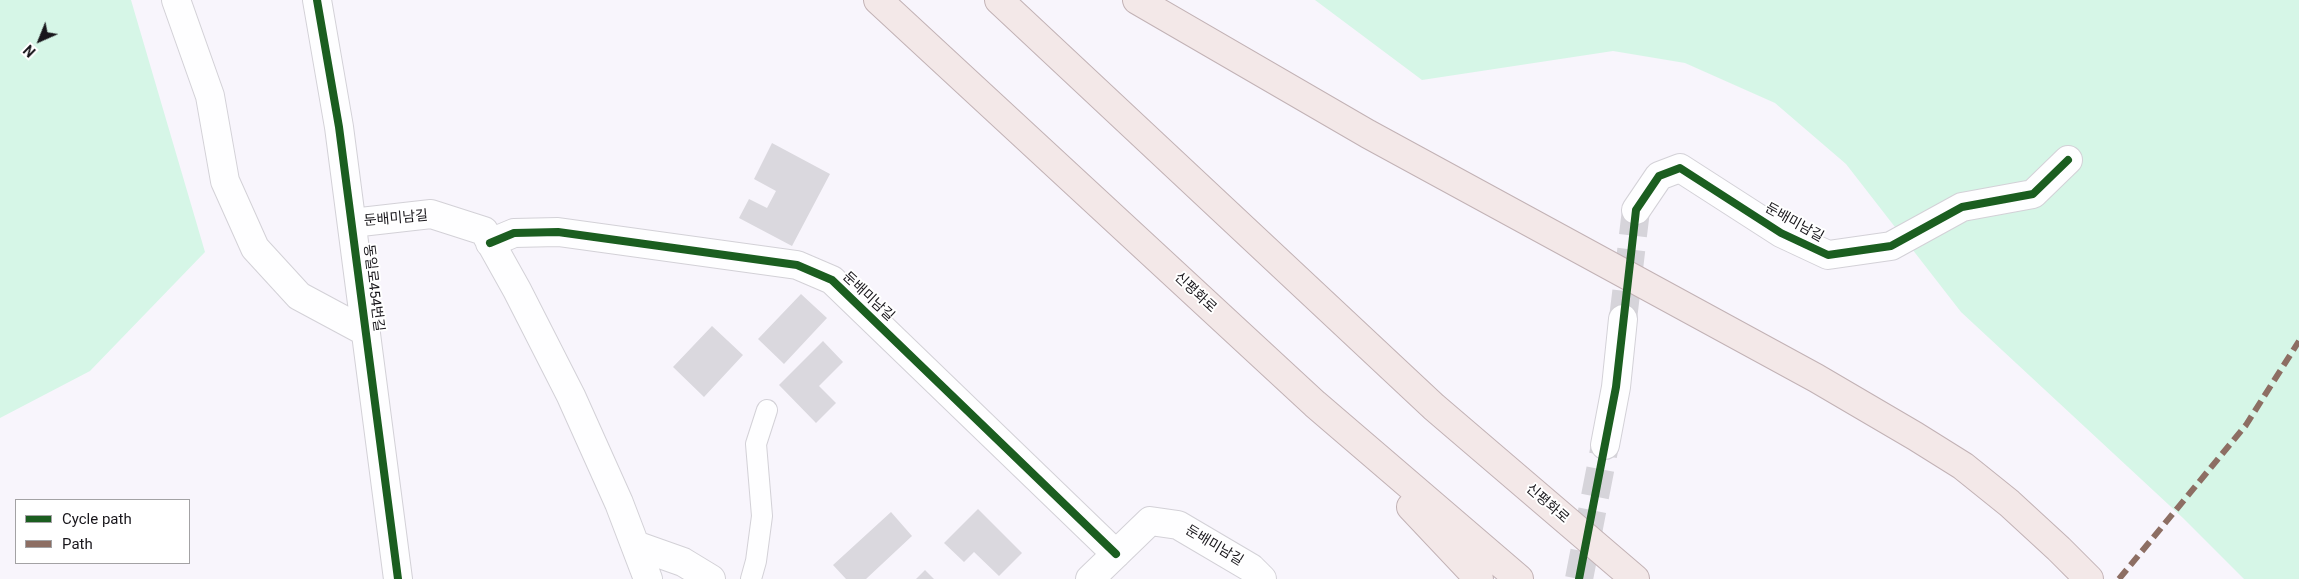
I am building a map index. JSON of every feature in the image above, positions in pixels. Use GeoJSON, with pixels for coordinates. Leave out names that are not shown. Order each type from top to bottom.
{"type":"FeatureCollection","features":[{"type":"Feature","properties":{"kind":"highway","name":"신평화로"},"geometry":{"type":"LineString","coordinates":[[878,0],[1315,404],[1519,579]]}},
{"type":"Feature","properties":{"kind":"highway","name":"신평화로"},"geometry":{"type":"LineString","coordinates":[[999,0],[1434,407],[1635,579]]}},
{"type":"Feature","properties":{"kind":"highway"},"geometry":{"type":"LineString","coordinates":[[1137,0],[1368,134],[1816,378],[1915,436],[1963,466],[2009,503],[2059,548],[2089,579]]}},
{"type":"Feature","properties":{"kind":"highway"},"geometry":{"type":"LineString","coordinates":[[1315,404],[1479,579]]}},
{"type":"Feature","properties":{"kind":"street"},"geometry":{"type":"LineString","coordinates":[[176,0],[210,96],[225,181],[255,248],[299,296],[366,332]]}},
{"type":"Feature","properties":{"kind":"street","name":"동일로454번길"},"geometry":{"type":"LineString","coordinates":[[317,0],[339,127],[398,579]]}},
{"type":"Feature","properties":{"kind":"street","name":"둔배미남길"},"geometry":{"type":"LineString","coordinates":[[1636,210],[1659,176],[1680,168],[1781,233],[1828,255],[1891,246],[1962,207],[2032,194],[2068,160]]}},
{"type":"Feature","properties":{"kind":"street","name":"둔배미남길"},"geometry":{"type":"LineString","coordinates":[[352,223],[431,214],[484,231],[517,290],[571,396],[648,579]]}},
{"type":"Feature","properties":{"kind":"street","name":"둔배미남길"},"geometry":{"type":"LineString","coordinates":[[490,243],[514,233],[558,232],[796,265],[832,280],[1116,554]]}},
{"type":"Feature","properties":{"kind":"street"},"geometry":{"type":"LineString","coordinates":[[1605,445],[1616,387],[1623,319]]}},
{"type":"Feature","properties":{"kind":"street","name":"둔배미남길"},"geometry":{"type":"LineString","coordinates":[[1090,579],[1150,521],[1178,525],[1252,568],[1262,579]]}},
{"type":"Feature","properties":{"kind":"street"},"geometry":{"type":"LineString","coordinates":[[635,545],[683,562],[711,579]]}},
{"type":"Feature","properties":{"kind":"lane"},"geometry":{"type":"LineString","coordinates":[[752,579],[762,516],[756,444],[767,410]]}},
{"type":"Feature","properties":{"kind":"green space"},"geometry":{"type":"Polygon","coordinates":[[[0,0],[131,0],[205,252],[90,371],[0,418],[0,0]]]}},
{"type":"Feature","properties":{"kind":"green space"},"geometry":{"type":"Polygon","coordinates":[[[1315,0],[2299,0],[2299,579],[2244,579],[2183,518],[1961,312],[1846,164],[1775,103],[1685,63],[1613,51],[1422,80],[1315,0]]]}},
{"type":"Feature","properties":{"kind":"building"},"geometry":{"type":"Polygon","coordinates":[[[772,143],[830,174],[792,246],[739,218],[749,199],[767,208],[776,191],[754,179],[772,143]]]}},
{"type":"Feature","properties":{"kind":"building"},"geometry":{"type":"Polygon","coordinates":[[[801,294],[827,318],[784,364],[758,339],[801,294]]]}},
{"type":"Feature","properties":{"kind":"building"},"geometry":{"type":"Polygon","coordinates":[[[712,326],[743,355],[704,397],[673,367],[712,326]]]}},
{"type":"Feature","properties":{"kind":"building"},"geometry":{"type":"Polygon","coordinates":[[[823,341],[843,362],[819,386],[836,403],[816,423],[779,385],[823,341]]]}},
{"type":"Feature","properties":{"kind":"building"},"geometry":{"type":"Polygon","coordinates":[[[978,509],[1022,553],[999,576],[974,552],[964,562],[944,543],[978,509]]]}},
{"type":"Feature","properties":{"kind":"building"},"geometry":{"type":"Polygon","coordinates":[[[891,512],[912,536],[866,579],[846,579],[833,565],[891,512]]]}},
{"type":"Feature","properties":{"kind":"building"},"geometry":{"type":"Polygon","coordinates":[[[925,570],[934,579],[916,579],[925,570]]]}},
{"type":"Feature","properties":{"kind":"tunnel"},"geometry":{"type":"LineString","coordinates":[[1623,319],[1636,210]]}},
{"type":"Feature","properties":{"kind":"tunnel"},"geometry":{"type":"LineString","coordinates":[[1579,579],[1605,445]]}},
{"type":"Feature","properties":{"kind":"marked path"},"geometry":{"type":"LineString","coordinates":[[2119,579],[2246,425],[2299,341]]}},
{"type":"Feature","properties":{"kind":"cycle path"},"geometry":{"type":"LineString","coordinates":[[317,0],[339,127],[398,579]]}},
{"type":"Feature","properties":{"kind":"cycle path"},"geometry":{"type":"LineString","coordinates":[[1579,579],[1616,387],[1636,210],[1659,176],[1680,168],[1781,233],[1828,255],[1891,246],[1962,207],[2033,194],[2068,160]]}},
{"type":"Feature","properties":{"kind":"cycle path"},"geometry":{"type":"LineString","coordinates":[[490,243],[514,233],[558,232],[797,265],[832,280],[1116,554]]}}]}
